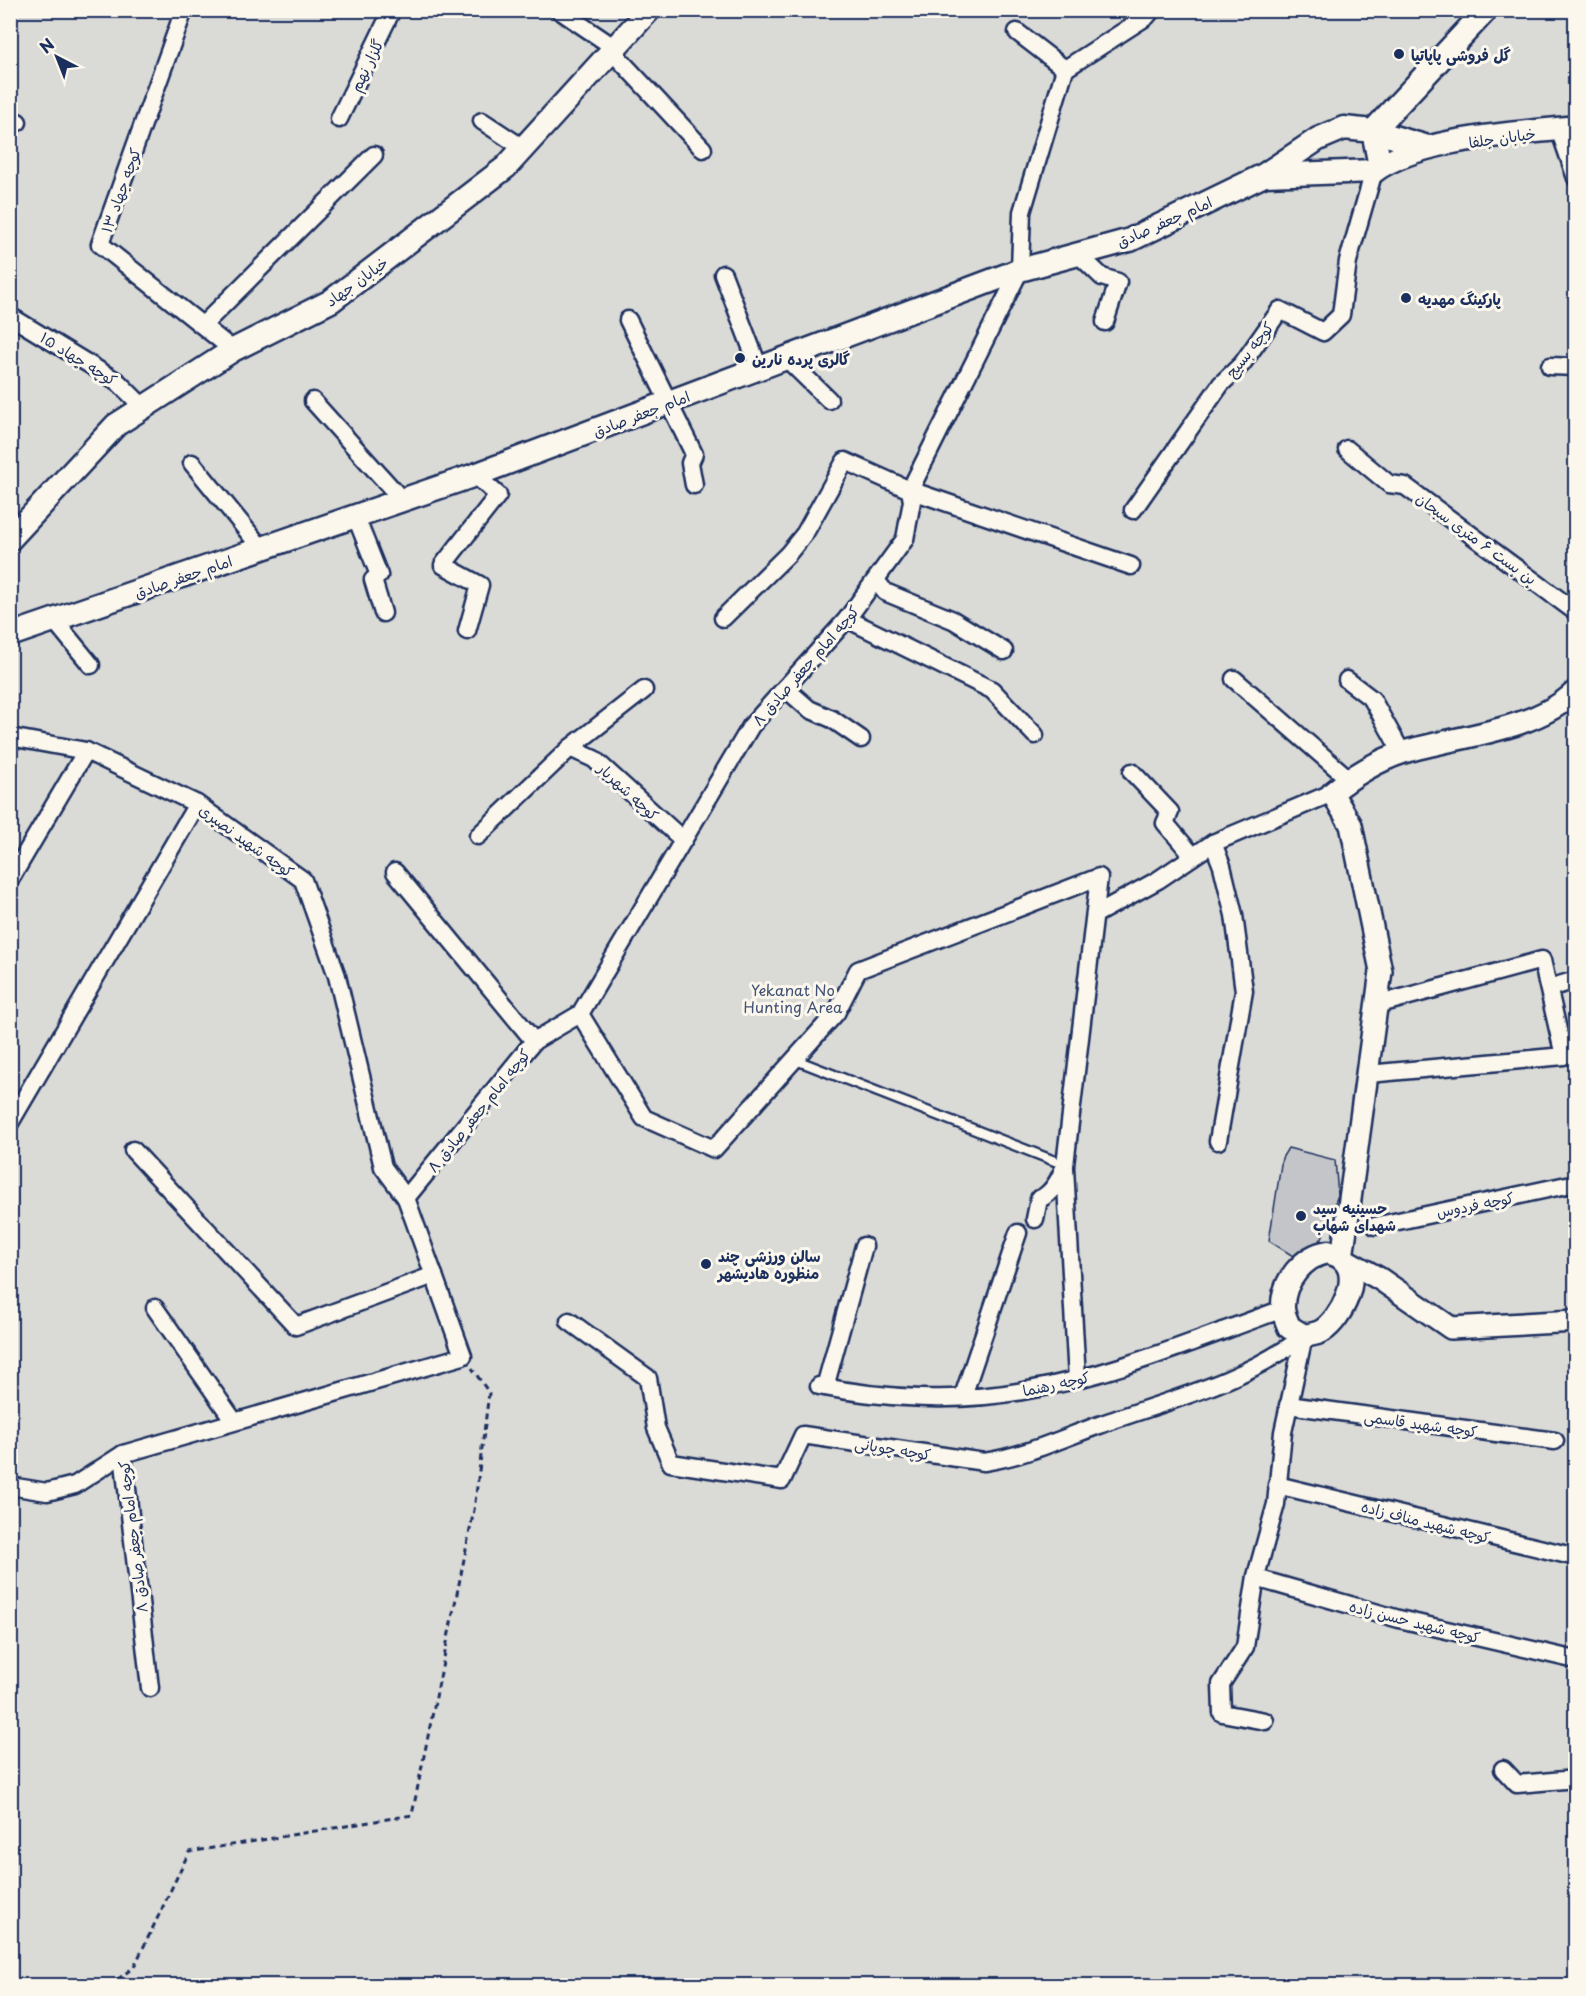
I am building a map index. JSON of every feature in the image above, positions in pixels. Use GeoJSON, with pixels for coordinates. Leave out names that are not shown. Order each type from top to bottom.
{"type":"FeatureCollection","features":[{"type":"Feature","properties":{"kind":"main road","name":"خیابان جهاد"},"geometry":{"type":"LineString","coordinates":[[12,536],[116,425],[233,350],[331,301],[506,167],[649,10]]}},
{"type":"Feature","properties":{"kind":"main road"},"geometry":{"type":"LineString","coordinates":[[1374,171],[1379,161],[1373,131],[1486,10]]}},
{"type":"Feature","properties":{"kind":"main road","name":"امام جعفر صادق"},"geometry":{"type":"LineString","coordinates":[[10,635],[475,475],[1020,270],[1130,240],[1264,175],[1318,139],[1344,128],[1373,131],[1428,147]]}},
{"type":"Feature","properties":{"kind":"main road","name":"خیابان جلفا"},"geometry":{"type":"LineString","coordinates":[[1428,147],[1567,128]]}},
{"type":"Feature","properties":{"kind":"main road"},"geometry":{"type":"LineString","coordinates":[[1318,139],[1306,160],[1317,171],[1324,172]]}},
{"type":"Feature","properties":{"kind":"main road"},"geometry":{"type":"LineString","coordinates":[[1264,175],[1374,171],[1383,164],[1428,147]]}},
{"type":"Feature","properties":{"kind":"main road"},"geometry":{"type":"LineString","coordinates":[[1328,1252],[1342,1258],[1350,1271],[1350,1286],[1343,1304],[1321,1332],[1304,1336],[1289,1327],[1283,1309],[1287,1287],[1299,1267],[1314,1254],[1328,1252]]}},
{"type":"Feature","properties":{"kind":"street","name":"کوچه جهاد ۱۳"},"geometry":{"type":"LineString","coordinates":[[184,10],[100,244],[233,350]]}},
{"type":"Feature","properties":{"kind":"street","name":"گلزار نهم"},"geometry":{"type":"LineString","coordinates":[[339,118],[392,10]]}},
{"type":"Feature","properties":{"kind":"street"},"geometry":{"type":"LineString","coordinates":[[559,10],[615,48],[620,60],[703,149]]}},
{"type":"Feature","properties":{"kind":"street"},"geometry":{"type":"LineString","coordinates":[[1020,270],[1022,212],[1065,69],[1146,17],[1152,10]]}},
{"type":"Feature","properties":{"kind":"street"},"geometry":{"type":"LineString","coordinates":[[1017,32],[1065,69]]}},
{"type":"Feature","properties":{"kind":"street"},"geometry":{"type":"LineString","coordinates":[[482,121],[523,148]]}},
{"type":"Feature","properties":{"kind":"street"},"geometry":{"type":"LineString","coordinates":[[1567,128],[1575,178]]}},
{"type":"Feature","properties":{"kind":"street"},"geometry":{"type":"LineString","coordinates":[[203,326],[374,155]]}},
{"type":"Feature","properties":{"kind":"street","name":"کوچه بسیج"},"geometry":{"type":"LineString","coordinates":[[1133,510],[1221,384],[1242,364],[1280,310],[1323,332],[1341,315],[1348,261],[1374,171]]}},
{"type":"Feature","properties":{"kind":"street"},"geometry":{"type":"LineString","coordinates":[[1078,254],[1102,277],[1118,282],[1105,322]]}},
{"type":"Feature","properties":{"kind":"street","name":"کوچه امام جعفر صادق ۸"},"geometry":{"type":"LineString","coordinates":[[406,1198],[534,1041],[580,1014],[751,726],[847,619],[906,539],[912,501],[910,490],[1020,270]]}},
{"type":"Feature","properties":{"kind":"street"},"geometry":{"type":"LineString","coordinates":[[723,274],[759,368]]}},
{"type":"Feature","properties":{"kind":"street","name":"کوچه جهاد ۱۵"},"geometry":{"type":"LineString","coordinates":[[10,316],[118,382],[143,407]]}},
{"type":"Feature","properties":{"kind":"street"},"geometry":{"type":"LineString","coordinates":[[628,320],[694,454],[690,463],[694,484]]}},
{"type":"Feature","properties":{"kind":"street"},"geometry":{"type":"LineString","coordinates":[[786,358],[829,400]]}},
{"type":"Feature","properties":{"kind":"street"},"geometry":{"type":"LineString","coordinates":[[1550,366],[1575,367]]}},
{"type":"Feature","properties":{"kind":"street"},"geometry":{"type":"LineString","coordinates":[[313,401],[403,501]]}},
{"type":"Feature","properties":{"kind":"street","name":"بن بست ۶ متری سبحان"},"geometry":{"type":"LineString","coordinates":[[1347,449],[1389,484],[1405,486],[1575,612]]}},
{"type":"Feature","properties":{"kind":"street"},"geometry":{"type":"LineString","coordinates":[[723,618],[800,540],[845,461],[910,490],[1131,566]]}},
{"type":"Feature","properties":{"kind":"street"},"geometry":{"type":"LineString","coordinates":[[192,462],[262,549]]}},
{"type":"Feature","properties":{"kind":"street"},"geometry":{"type":"LineString","coordinates":[[467,631],[480,585],[443,565],[498,495],[475,475]]}},
{"type":"Feature","properties":{"kind":"street"},"geometry":{"type":"LineString","coordinates":[[356,517],[379,575],[373,580],[383,613]]}},
{"type":"Feature","properties":{"kind":"street"},"geometry":{"type":"LineString","coordinates":[[876,580],[885,592],[953,620],[1004,651]]}},
{"type":"Feature","properties":{"kind":"street"},"geometry":{"type":"LineString","coordinates":[[847,619],[992,690],[1035,735]]}},
{"type":"Feature","properties":{"kind":"street"},"geometry":{"type":"LineString","coordinates":[[54,620],[91,665]]}},
{"type":"Feature","properties":{"kind":"street"},"geometry":{"type":"LineString","coordinates":[[1234,679],[1349,779]]}},
{"type":"Feature","properties":{"kind":"street"},"geometry":{"type":"LineString","coordinates":[[1347,680],[1372,699],[1402,753]]}},
{"type":"Feature","properties":{"kind":"street"},"geometry":{"type":"LineString","coordinates":[[785,688],[809,709],[832,718],[861,739]]}},
{"type":"Feature","properties":{"kind":"street"},"geometry":{"type":"LineString","coordinates":[[478,836],[570,748],[644,690]]}},
{"type":"Feature","properties":{"kind":"street"},"geometry":{"type":"LineString","coordinates":[[1096,914],[1158,880],[1213,843],[1332,793],[1349,779],[1402,753],[1500,728],[1560,706],[1575,691]]}},
{"type":"Feature","properties":{"kind":"street","name":"کوچه شهید نصیری"},"geometry":{"type":"LineString","coordinates":[[10,736],[86,751],[197,804],[303,880],[337,976],[383,1167],[406,1198]]}},
{"type":"Feature","properties":{"kind":"street","name":"کوچه شهریار"},"geometry":{"type":"LineString","coordinates":[[570,748],[594,759],[683,840]]}},
{"type":"Feature","properties":{"kind":"street"},"geometry":{"type":"LineString","coordinates":[[10,880],[86,751]]}},
{"type":"Feature","properties":{"kind":"street"},"geometry":{"type":"LineString","coordinates":[[1132,772],[1170,812],[1165,823],[1193,856]]}},
{"type":"Feature","properties":{"kind":"street"},"geometry":{"type":"LineString","coordinates":[[1332,793],[1351,825],[1381,971],[1342,1258],[1380,1280],[1451,1328],[1575,1321]]}},
{"type":"Feature","properties":{"kind":"street"},"geometry":{"type":"LineString","coordinates":[[10,1123],[197,804]]}},
{"type":"Feature","properties":{"kind":"street"},"geometry":{"type":"LineString","coordinates":[[1213,843],[1222,866],[1234,915],[1244,991],[1218,1142]]}},
{"type":"Feature","properties":{"kind":"street"},"geometry":{"type":"LineString","coordinates":[[395,872],[534,1041]]}},
{"type":"Feature","properties":{"kind":"street"},"geometry":{"type":"LineString","coordinates":[[580,1014],[644,1118],[714,1149],[836,1013],[858,970],[1099,877],[1065,1165],[1077,1379]]}},
{"type":"Feature","properties":{"kind":"street"},"geometry":{"type":"LineString","coordinates":[[1368,1074],[1564,1056],[1542,960],[1376,1005]]}},
{"type":"Feature","properties":{"kind":"street"},"geometry":{"type":"LineString","coordinates":[[1549,988],[1575,980]]}},
{"type":"Feature","properties":{"kind":"street"},"geometry":{"type":"LineString","coordinates":[[133,1150],[296,1326],[434,1275]]}},
{"type":"Feature","properties":{"kind":"street"},"geometry":{"type":"LineString","coordinates":[[1035,1219],[1039,1199],[1045,1197],[1059,1180],[1065,1165]]}},
{"type":"Feature","properties":{"kind":"street","name":"کوچه فردوس"},"geometry":{"type":"LineString","coordinates":[[1375,1226],[1575,1183]]}},
{"type":"Feature","properties":{"kind":"street"},"geometry":{"type":"LineString","coordinates":[[406,1198],[463,1356]]}},
{"type":"Feature","properties":{"kind":"street"},"geometry":{"type":"LineString","coordinates":[[963,1396],[1018,1233]]}},
{"type":"Feature","properties":{"kind":"street","name":"کوچه رهنما"},"geometry":{"type":"LineString","coordinates":[[864,1246],[822,1386],[933,1398],[1021,1392],[1077,1379],[1283,1309]]}},
{"type":"Feature","properties":{"kind":"street"},"geometry":{"type":"LineString","coordinates":[[155,1308],[234,1421]]}},
{"type":"Feature","properties":{"kind":"street","name":"کوچه چوپانی"},"geometry":{"type":"LineString","coordinates":[[569,1321],[648,1378],[656,1428],[671,1463],[782,1480],[803,1435],[984,1462],[1009,1458],[1104,1423],[1201,1392],[1278,1356],[1304,1336]]}},
{"type":"Feature","properties":{"kind":"street"},"geometry":{"type":"LineString","coordinates":[[1264,1721],[1222,1713],[1221,1684],[1245,1647],[1256,1578],[1276,1504],[1288,1405],[1304,1336]]}},
{"type":"Feature","properties":{"kind":"street","name":"کوچه امام جعفر صادق ۸"},"geometry":{"type":"LineString","coordinates":[[150,1688],[123,1454],[463,1356]]}},
{"type":"Feature","properties":{"kind":"street","name":"کوچه شهید قاسمی"},"geometry":{"type":"LineString","coordinates":[[1288,1405],[1554,1441]]}},
{"type":"Feature","properties":{"kind":"street"},"geometry":{"type":"LineString","coordinates":[[10,1486],[47,1492],[75,1485],[123,1454]]}},
{"type":"Feature","properties":{"kind":"street","name":"کوچه شهید مناف زاده"},"geometry":{"type":"LineString","coordinates":[[1277,1485],[1575,1557]]}},
{"type":"Feature","properties":{"kind":"street","name":"کوچه شهید حسن زاده"},"geometry":{"type":"LineString","coordinates":[[1256,1578],[1399,1619],[1575,1660]]}},
{"type":"Feature","properties":{"kind":"street"},"geometry":{"type":"LineString","coordinates":[[1503,1769],[1517,1784],[1575,1779]]}},
{"type":"Feature","properties":{"kind":"lane"},"geometry":{"type":"LineString","coordinates":[[796,1060],[1065,1165]]}},
{"type":"Feature","properties":{"kind":"path"},"geometry":{"type":"LineString","coordinates":[[110,1986],[134,1967],[189,1852],[412,1815],[474,1510],[489,1393],[463,1356]]}},
{"type":"Feature","properties":{"kind":"green space","name":"Yekanat No Hunting Area"},"geometry":{"type":"Polygon","coordinates":[[[11,11],[1575,11],[1575,1985],[11,1986],[11,11]]]}},
{"type":"Feature","properties":{"kind":"building","name":"حسینیه سید شهدای شهاب"},"geometry":{"type":"Polygon","coordinates":[[[1288,1148],[1335,1160],[1338,1195],[1322,1238],[1301,1261],[1269,1241],[1282,1158],[1288,1148]]]}},
{"type":"Feature","properties":{"kind":"place","name":"گل فروشی پاپاتیا"},"geometry":{"type":"Point","coordinates":[1399,54]}},
{"type":"Feature","properties":{"kind":"place","name":"پارکینگ مهدیه"},"geometry":{"type":"Point","coordinates":[1406,298]}},
{"type":"Feature","properties":{"kind":"place","name":"گالری پرده نارین"},"geometry":{"type":"Point","coordinates":[740,358]}},
{"type":"Feature","properties":{"kind":"place","name":"حسینیه سید شهدای شهاب"},"geometry":{"type":"Point","coordinates":[1301,1216]}},
{"type":"Feature","properties":{"kind":"place","name":"سالن ورزشی چند منظوره هادیشهر"},"geometry":{"type":"Point","coordinates":[706,1264]}}]}
